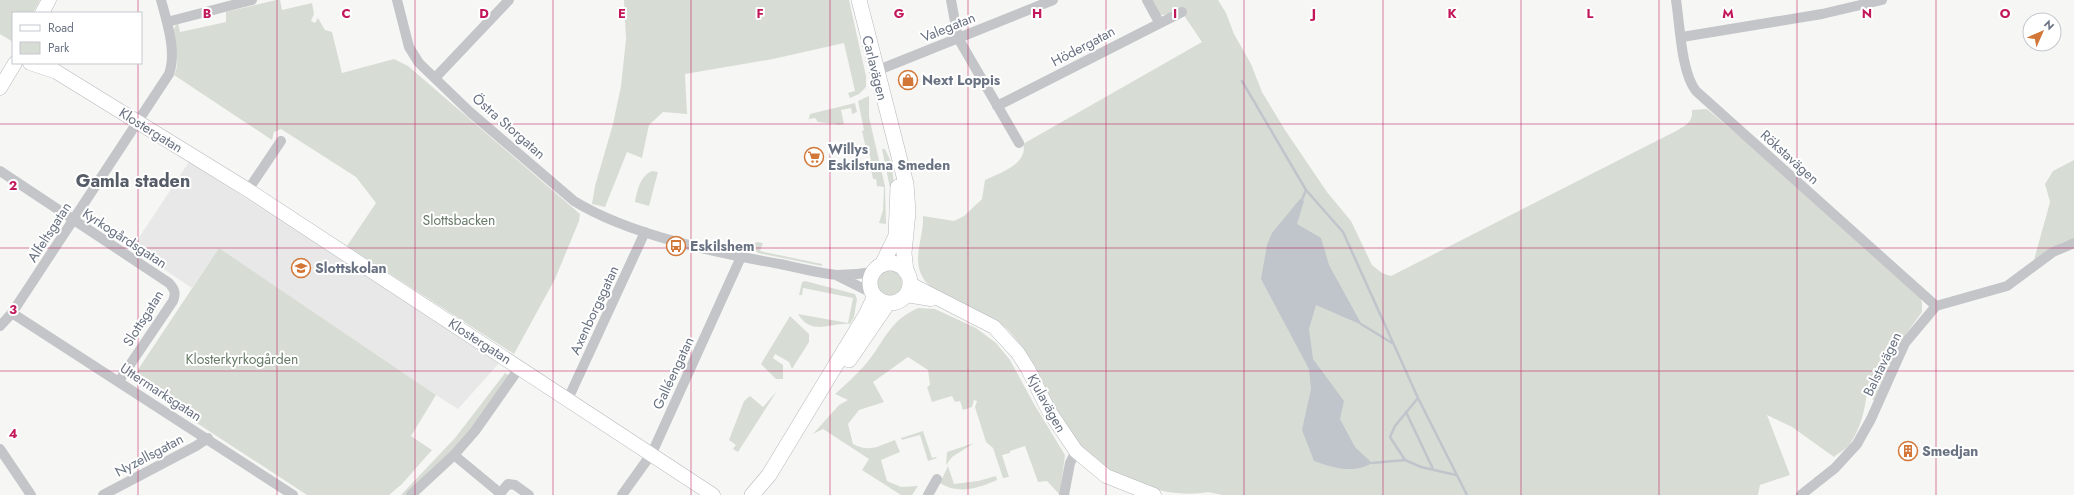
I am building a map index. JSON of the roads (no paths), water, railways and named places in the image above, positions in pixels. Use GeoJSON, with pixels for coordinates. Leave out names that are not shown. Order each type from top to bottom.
{"type":"FeatureCollection","features":[{"type":"Feature","properties":{"kind":"main road","name":"Carlavägen"},"geometry":{"type":"LineString","coordinates":[[859,0],[892,136],[906,184],[908,212],[904,253],[907,283]]}},
{"type":"Feature","properties":{"kind":"main road","name":"Carlavägen"},"geometry":{"type":"LineString","coordinates":[[878,268],[896,236],[898,184],[892,136]]}},
{"type":"Feature","properties":{"kind":"main road"},"geometry":{"type":"LineString","coordinates":[[752,495],[769,475],[807,411],[863,341],[878,297],[870,281],[878,268],[892,263],[902,267],[907,283],[898,301],[878,297]]}},
{"type":"Feature","properties":{"kind":"main road"},"geometry":{"type":"LineString","coordinates":[[764,495],[769,475]]}},
{"type":"Feature","properties":{"kind":"street"},"geometry":{"type":"LineString","coordinates":[[43,12],[49,0]]}},
{"type":"Feature","properties":{"kind":"street","name":"Alfeltsgatan"},"geometry":{"type":"LineString","coordinates":[[0,326],[12,313],[169,74],[172,66],[167,22],[161,0]]}},
{"type":"Feature","properties":{"kind":"street"},"geometry":{"type":"LineString","coordinates":[[167,22],[252,0]]}},
{"type":"Feature","properties":{"kind":"street","name":"Östra Storgatan"},"geometry":{"type":"LineString","coordinates":[[397,0],[409,47],[419,62],[434,78],[470,112],[574,201],[585,208],[645,232]]}},
{"type":"Feature","properties":{"kind":"street"},"geometry":{"type":"LineString","coordinates":[[434,78],[509,0]]}},
{"type":"Feature","properties":{"kind":"street"},"geometry":{"type":"LineString","coordinates":[[951,0],[958,38],[1019,143]]}},
{"type":"Feature","properties":{"kind":"street","name":"Valegatan"},"geometry":{"type":"LineString","coordinates":[[876,71],[1053,0]]}},
{"type":"Feature","properties":{"kind":"street"},"geometry":{"type":"LineString","coordinates":[[1147,0],[1159,22]]}},
{"type":"Feature","properties":{"kind":"street","name":"Rökstavägen"},"geometry":{"type":"LineString","coordinates":[[1676,0],[1686,71],[1691,84],[1696,91],[1936,306]]}},
{"type":"Feature","properties":{"kind":"street"},"geometry":{"type":"LineString","coordinates":[[1682,37],[1822,14],[1882,0]]}},
{"type":"Feature","properties":{"kind":"street","name":"Hödergatan"},"geometry":{"type":"LineString","coordinates":[[997,106],[1159,22],[1182,12]]}},
{"type":"Feature","properties":{"kind":"street"},"geometry":{"type":"LineString","coordinates":[[0,88],[14,64]]}},
{"type":"Feature","properties":{"kind":"street","name":"Klostergatan"},"geometry":{"type":"LineString","coordinates":[[35,64],[50,67],[248,190],[652,453],[712,495]]}},
{"type":"Feature","properties":{"kind":"street"},"geometry":{"type":"LineString","coordinates":[[248,190],[281,141]]}},
{"type":"Feature","properties":{"kind":"street","name":"Kyrkogårdsgatan"},"geometry":{"type":"LineString","coordinates":[[0,171],[169,283],[174,289]]}},
{"type":"Feature","properties":{"kind":"street"},"geometry":{"type":"LineString","coordinates":[[645,232],[741,257],[836,275],[855,275],[878,268]]}},
{"type":"Feature","properties":{"kind":"street","name":"Axenborgsgatan"},"geometry":{"type":"LineString","coordinates":[[568,399],[645,232]]}},
{"type":"Feature","properties":{"kind":"street"},"geometry":{"type":"LineString","coordinates":[[1936,306],[2007,286],[2054,252],[2074,243]]}},
{"type":"Feature","properties":{"kind":"street","name":"Galléengatan"},"geometry":{"type":"LineString","coordinates":[[622,495],[652,453],[741,257]]}},
{"type":"Feature","properties":{"kind":"street"},"geometry":{"type":"LineString","coordinates":[[836,275],[878,297]]}},
{"type":"Feature","properties":{"kind":"street","name":"Kjulavägen"},"geometry":{"type":"LineString","coordinates":[[907,283],[983,320],[1004,336],[1028,369],[1049,411],[1076,451],[1106,476],[1154,495]]}},
{"type":"Feature","properties":{"kind":"street","name":"Slottsgatan"},"geometry":{"type":"LineString","coordinates":[[119,381],[173,301],[176,294],[174,289]]}},
{"type":"Feature","properties":{"kind":"street","name":"Balstavägen"},"geometry":{"type":"LineString","coordinates":[[1801,495],[1835,468],[1857,444],[1871,419],[1905,343],[1936,306]]}},
{"type":"Feature","properties":{"kind":"street","name":"Uttermarksgatan"},"geometry":{"type":"LineString","coordinates":[[12,313],[208,438],[293,495]]}},
{"type":"Feature","properties":{"kind":"street"},"geometry":{"type":"LineString","coordinates":[[411,495],[454,455],[475,431],[520,367]]}},
{"type":"Feature","properties":{"kind":"street","name":"Nyzellsgatan"},"geometry":{"type":"LineString","coordinates":[[103,495],[196,446],[208,438]]}},
{"type":"Feature","properties":{"kind":"street"},"geometry":{"type":"LineString","coordinates":[[0,448],[31,495]]}},
{"type":"Feature","properties":{"kind":"street"},"geometry":{"type":"LineString","coordinates":[[1064,495],[1070,463],[1076,451]]}},
{"type":"Feature","properties":{"kind":"street"},"geometry":{"type":"LineString","coordinates":[[454,455],[500,494],[508,484],[515,485],[529,495]]}},
{"type":"Feature","properties":{"kind":"street"},"geometry":{"type":"LineString","coordinates":[[928,495],[937,479]]}},
{"type":"Feature","properties":{"kind":"waterway"},"geometry":{"type":"LineString","coordinates":[[1242,81],[1306,190],[1343,232],[1418,398],[1467,495]]}},
{"type":"Feature","properties":{"kind":"waterway"},"geometry":{"type":"LineString","coordinates":[[1301,202],[1306,190]]}},
{"type":"Feature","properties":{"kind":"waterway"},"geometry":{"type":"LineString","coordinates":[[1361,324],[1392,343]]}},
{"type":"Feature","properties":{"kind":"waterway"},"geometry":{"type":"LineString","coordinates":[[1418,398],[1395,426],[1390,437],[1405,460],[1421,467],[1456,475]]}},
{"type":"Feature","properties":{"kind":"waterway"},"geometry":{"type":"LineString","coordinates":[[1406,412],[1433,469]]}},
{"type":"Feature","properties":{"kind":"waterway"},"geometry":{"type":"LineString","coordinates":[[1372,463],[1405,460]]}},
{"type":"Feature","properties":{"kind":"place","name":"Next Loppis"},"geometry":{"type":"Point","coordinates":[908,80]}},
{"type":"Feature","properties":{"kind":"place","name":"Willys Eskilstuna Smeden"},"geometry":{"type":"Point","coordinates":[814,157]}},
{"type":"Feature","properties":{"kind":"place","name":"Eskilshem"},"geometry":{"type":"Point","coordinates":[676,246]}},
{"type":"Feature","properties":{"kind":"place","name":"Slottskolan"},"geometry":{"type":"Point","coordinates":[301,268]}},
{"type":"Feature","properties":{"kind":"place","name":"Smedjan"},"geometry":{"type":"Point","coordinates":[1908,451]}},
{"type":"Feature","properties":{"kind":"district","name":"Gamla staden"},"geometry":{"type":"Point","coordinates":[133,181]}},
{"type":"Feature","properties":{"kind":"park label","name":"Slottsbacken"},"geometry":{"type":"Point","coordinates":[459,220]}},
{"type":"Feature","properties":{"kind":"park label","name":"Klosterkyrkogården"},"geometry":{"type":"Point","coordinates":[242,359]}}]}
